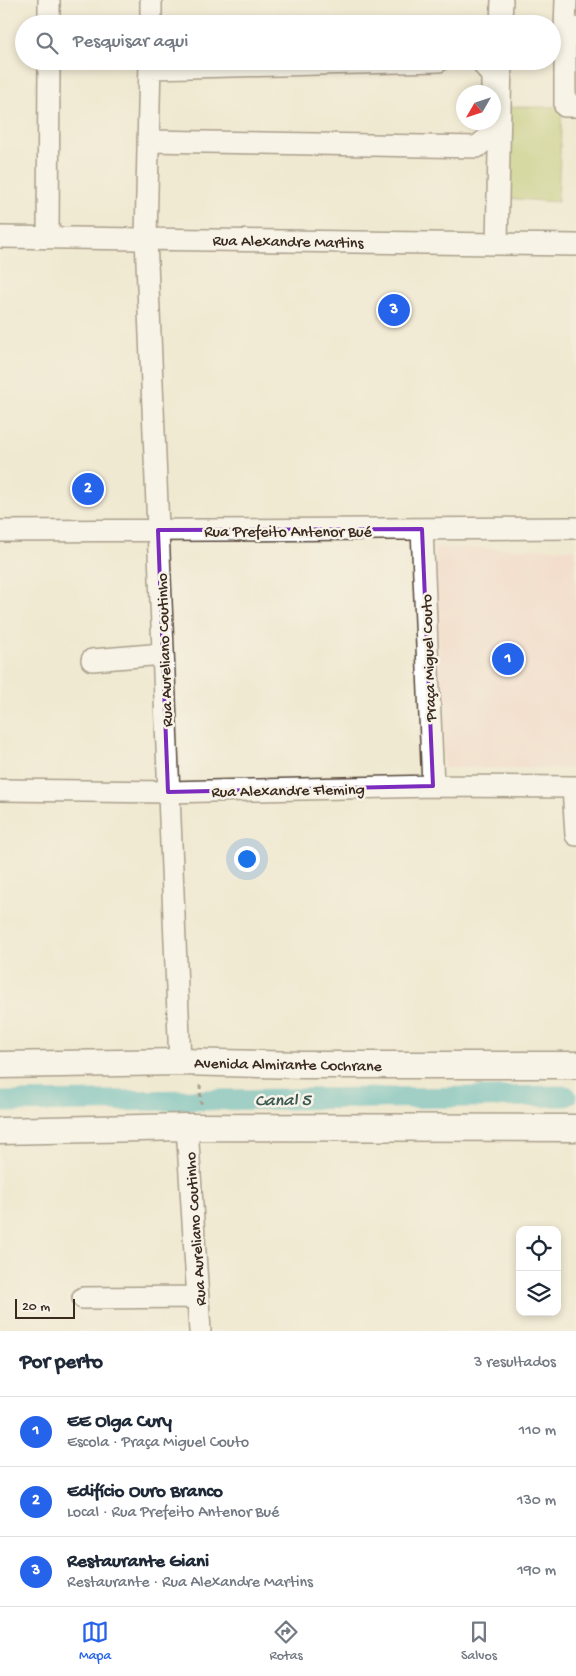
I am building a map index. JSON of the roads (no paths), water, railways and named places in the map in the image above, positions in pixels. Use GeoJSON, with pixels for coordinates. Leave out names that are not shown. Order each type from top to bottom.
{"type":"FeatureCollection","features":[{"type":"Feature","properties":{"kind":"main road","name":"Avenida Almirante Cochrane"},"geometry":{"type":"LineString","coordinates":[[0,1065],[190,1062],[305,1065],[576,1065]]}},
{"type":"Feature","properties":{"kind":"main road"},"geometry":{"type":"LineString","coordinates":[[0,1131],[194,1117],[576,1128]]}},
{"type":"Feature","properties":{"kind":"street"},"geometry":{"type":"LineString","coordinates":[[49,0],[49,15]]}},
{"type":"Feature","properties":{"kind":"street"},"geometry":{"type":"LineString","coordinates":[[151,0],[151,15]]}},
{"type":"Feature","properties":{"kind":"street"},"geometry":{"type":"LineString","coordinates":[[501,15],[502,0]]}},
{"type":"Feature","properties":{"kind":"street"},"geometry":{"type":"LineString","coordinates":[[566,0],[571,28],[565,106],[576,106]]}},
{"type":"Feature","properties":{"kind":"street"},"geometry":{"type":"LineString","coordinates":[[48,70],[48,237]]}},
{"type":"Feature","properties":{"kind":"street","name":"Rua Aureliano Coutinho"},"geometry":{"type":"LineString","coordinates":[[150,70],[146,238],[168,792],[190,1062]]}},
{"type":"Feature","properties":{"kind":"street"},"geometry":{"type":"LineString","coordinates":[[488,70],[492,76],[492,85]]}},
{"type":"Feature","properties":{"kind":"street"},"geometry":{"type":"LineString","coordinates":[[497,243],[501,70]]}},
{"type":"Feature","properties":{"kind":"street"},"geometry":{"type":"LineString","coordinates":[[148,141],[477,147],[492,134],[492,130]]}},
{"type":"Feature","properties":{"kind":"street","name":"Rua Alexandre Martins"},"geometry":{"type":"LineString","coordinates":[[0,236],[576,244]]}},
{"type":"Feature","properties":{"kind":"street","name":"Rua Prefeito Antenor Bué"},"geometry":{"type":"LineString","coordinates":[[0,531],[576,528]]}},
{"type":"Feature","properties":{"kind":"street","name":"Praça Miguel Couto"},"geometry":{"type":"LineString","coordinates":[[422,529],[433,786]]}},
{"type":"Feature","properties":{"kind":"street"},"geometry":{"type":"LineString","coordinates":[[92,660],[163,654]]}},
{"type":"Feature","properties":{"kind":"street","name":"Rua Alexandre Fleming"},"geometry":{"type":"LineString","coordinates":[[0,790],[168,792],[433,786],[575,787]]}},
{"type":"Feature","properties":{"kind":"street"},"geometry":{"type":"LineString","coordinates":[[575,787],[576,835]]}},
{"type":"Feature","properties":{"kind":"street","name":"Rua Aureliano Coutinho"},"geometry":{"type":"LineString","coordinates":[[194,1117],[200,1331]]}},
{"type":"Feature","properties":{"kind":"street"},"geometry":{"type":"LineString","coordinates":[[83,1298],[198,1297]]}},
{"type":"Feature","properties":{"kind":"waterway","name":"Canal 5"},"geometry":{"type":"LineString","coordinates":[[0,1102],[566,1096]]}},
{"type":"Feature","properties":{"kind":"place","name":"Restaurante Giani"},"geometry":{"type":"Point","coordinates":[394,310]}},
{"type":"Feature","properties":{"kind":"place","name":"Edifício Ouro Branco"},"geometry":{"type":"Point","coordinates":[88,489]}},
{"type":"Feature","properties":{"kind":"place","name":"EE Olga Cury"},"geometry":{"type":"Point","coordinates":[508,659]}}]}
